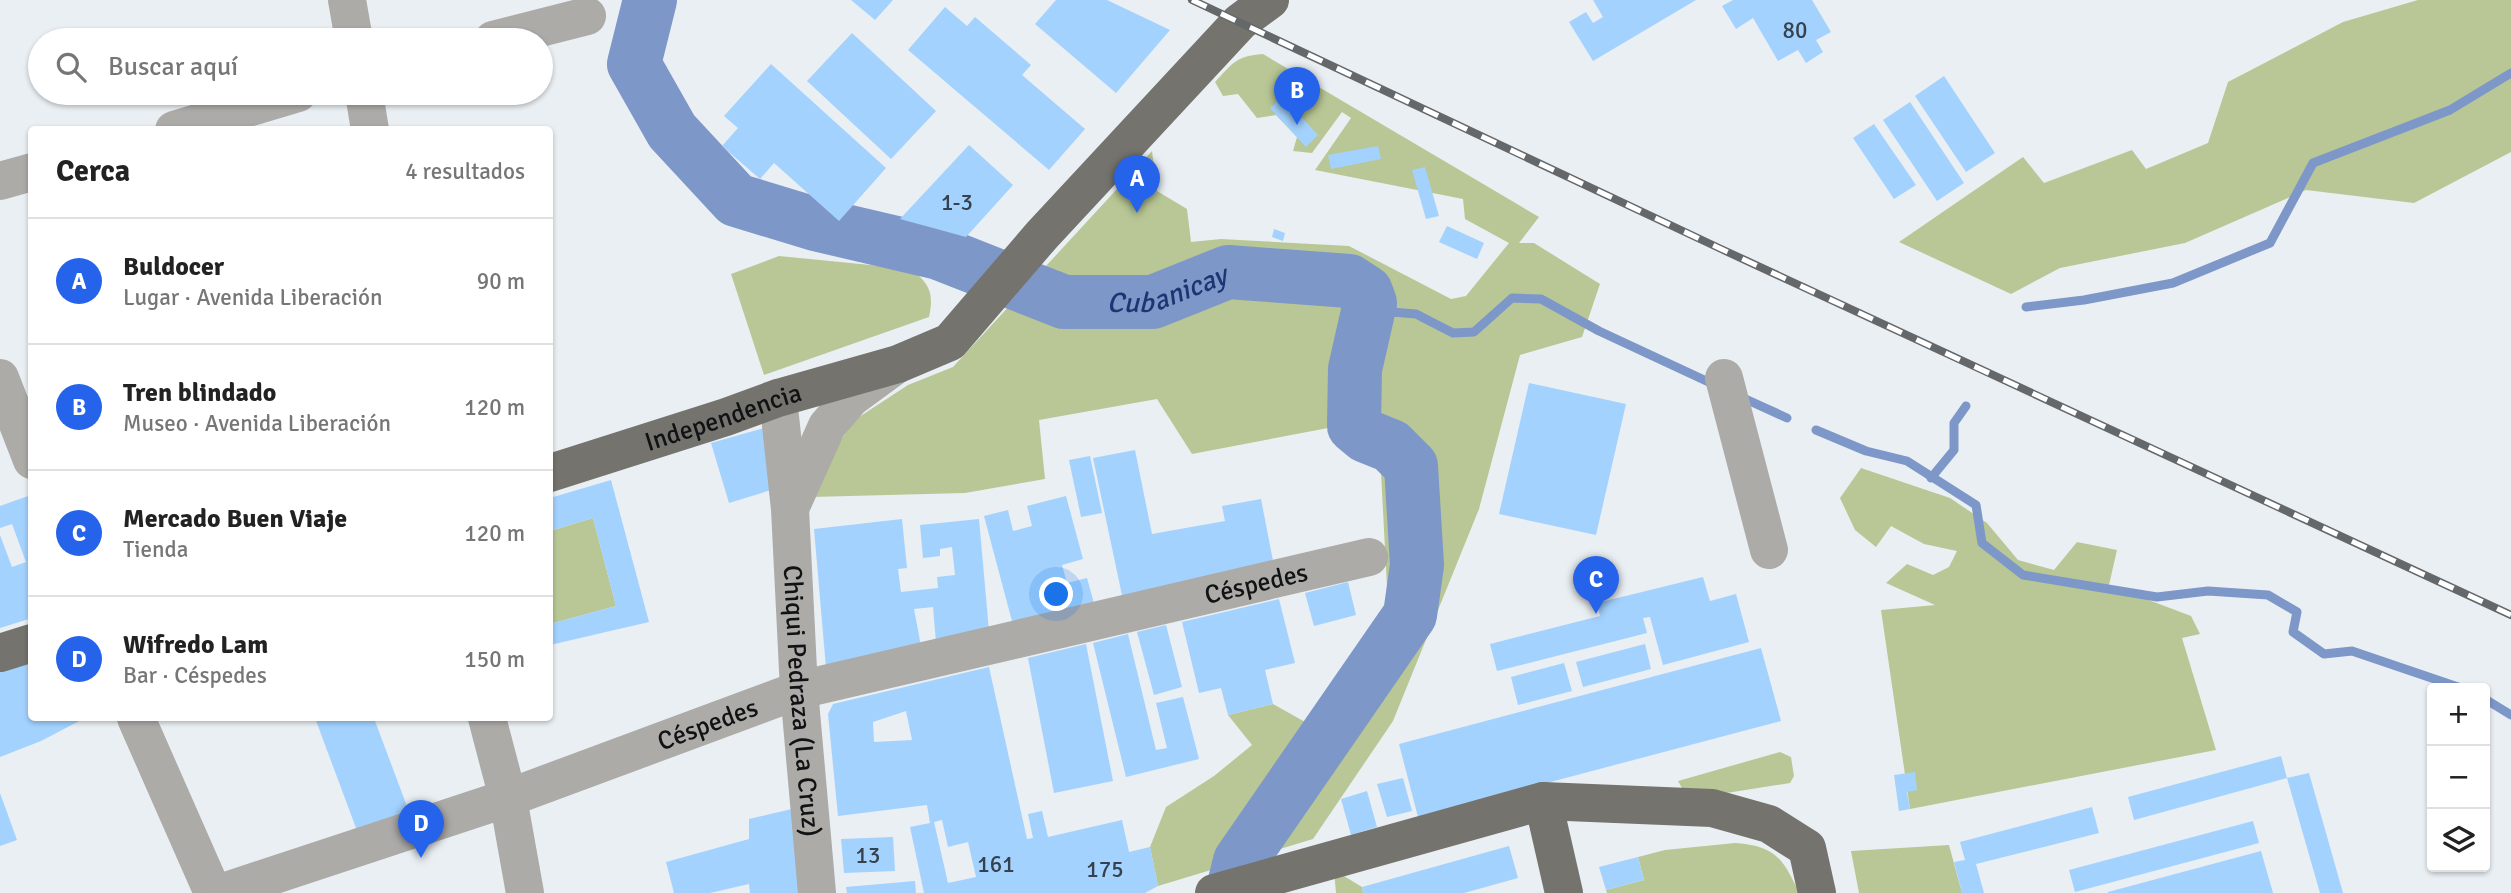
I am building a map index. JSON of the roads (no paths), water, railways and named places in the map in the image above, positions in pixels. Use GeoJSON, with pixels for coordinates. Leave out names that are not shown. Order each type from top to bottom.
{"type":"FeatureCollection","features":[{"type":"Feature","properties":{"kind":"main road","name":"Independencia"},"geometry":{"type":"LineString","coordinates":[[553,472],[778,398],[898,364],[950,342],[1042,235],[1240,22],[1270,0]]}},
{"type":"Feature","properties":{"kind":"main road"},"geometry":{"type":"LineString","coordinates":[[0,653],[28,644]]}},
{"type":"Feature","properties":{"kind":"main road"},"geometry":{"type":"LineString","coordinates":[[1543,801],[1564,893]]}},
{"type":"Feature","properties":{"kind":"main road"},"geometry":{"type":"LineString","coordinates":[[1214,893],[1543,801],[1712,808],[1769,824],[1807,848],[1817,893]]}},
{"type":"Feature","properties":{"kind":"street"},"geometry":{"type":"LineString","coordinates":[[347,0],[352,28]]}},
{"type":"Feature","properties":{"kind":"street"},"geometry":{"type":"LineString","coordinates":[[540,28],[587,16]]}},
{"type":"Feature","properties":{"kind":"street"},"geometry":{"type":"LineString","coordinates":[[187,126],[258,105]]}},
{"type":"Feature","properties":{"kind":"street"},"geometry":{"type":"LineString","coordinates":[[366,105],[369,126]]}},
{"type":"Feature","properties":{"kind":"street"},"geometry":{"type":"LineString","coordinates":[[0,181],[28,173]]}},
{"type":"Feature","properties":{"kind":"street","name":"Chiqui Pedraza (La Cruz)"},"geometry":{"type":"LineString","coordinates":[[790,509],[827,426],[851,398],[898,364]]}},
{"type":"Feature","properties":{"kind":"street"},"geometry":{"type":"LineString","coordinates":[[0,378],[28,450]]}},
{"type":"Feature","properties":{"kind":"street"},"geometry":{"type":"LineString","coordinates":[[1728,392],[1769,550]]}},
{"type":"Feature","properties":{"kind":"street","name":"Chiqui Pedraza (La Cruz)"},"geometry":{"type":"LineString","coordinates":[[778,398],[790,509],[799,690],[817,893]]}},
{"type":"Feature","properties":{"kind":"street","name":"Céspedes"},"geometry":{"type":"LineString","coordinates":[[220,893],[508,798],[799,690],[1369,557]]}},
{"type":"Feature","properties":{"kind":"street"},"geometry":{"type":"LineString","coordinates":[[137,721],[213,893]]}},
{"type":"Feature","properties":{"kind":"street"},"geometry":{"type":"LineString","coordinates":[[488,721],[508,798],[525,893]]}},
{"type":"Feature","properties":{"kind":"waterway","name":"Cubanicay"},"geometry":{"type":"LineString","coordinates":[[650,0],[634,64],[672,131],[736,200],[815,224],[939,253],[1064,302],[1153,302],[1228,272],[1349,281],[1366,292],[1370,303],[1355,369],[1354,426],[1366,436],[1391,446],[1411,466],[1417,565],[1410,615],[1240,861],[1232,893]]}},
{"type":"Feature","properties":{"kind":"waterway"},"geometry":{"type":"LineString","coordinates":[[2026,307],[2084,300],[2173,283],[2270,243],[2313,163],[2450,110],[2511,73]]}},
{"type":"Feature","properties":{"kind":"waterway"},"geometry":{"type":"LineString","coordinates":[[1392,312],[1416,314],[1453,333],[1474,332],[1512,298],[1541,299],[1599,331],[1715,385]]}},
{"type":"Feature","properties":{"kind":"waterway"},"geometry":{"type":"LineString","coordinates":[[1741,397],[1787,418]]}},
{"type":"Feature","properties":{"kind":"waterway"},"geometry":{"type":"LineString","coordinates":[[1931,478],[1954,450],[1954,423],[1966,406]]}},
{"type":"Feature","properties":{"kind":"waterway"},"geometry":{"type":"LineString","coordinates":[[1816,430],[1866,451],[1907,461],[1976,505],[1982,543],[2023,575],[2157,597],[2208,591],[2268,595],[2297,612],[2293,632],[2324,654],[2352,651],[2446,683]]}},
{"type":"Feature","properties":{"kind":"waterway"},"geometry":{"type":"LineString","coordinates":[[2490,702],[2511,715]]}},
{"type":"Feature","properties":{"kind":"railway"},"geometry":{"type":"LineString","coordinates":[[1192,0],[2511,615]]}},
{"type":"Feature","properties":{"kind":"place","name":"Tren blindado"},"geometry":{"type":"Point","coordinates":[1297,125]}},
{"type":"Feature","properties":{"kind":"place","name":"Buldocer"},"geometry":{"type":"Point","coordinates":[1137,213]}},
{"type":"Feature","properties":{"kind":"place","name":"Mercado Buen Viaje"},"geometry":{"type":"Point","coordinates":[1596,614]}},
{"type":"Feature","properties":{"kind":"place","name":"Wifredo Lam"},"geometry":{"type":"Point","coordinates":[421,858]}}]}
